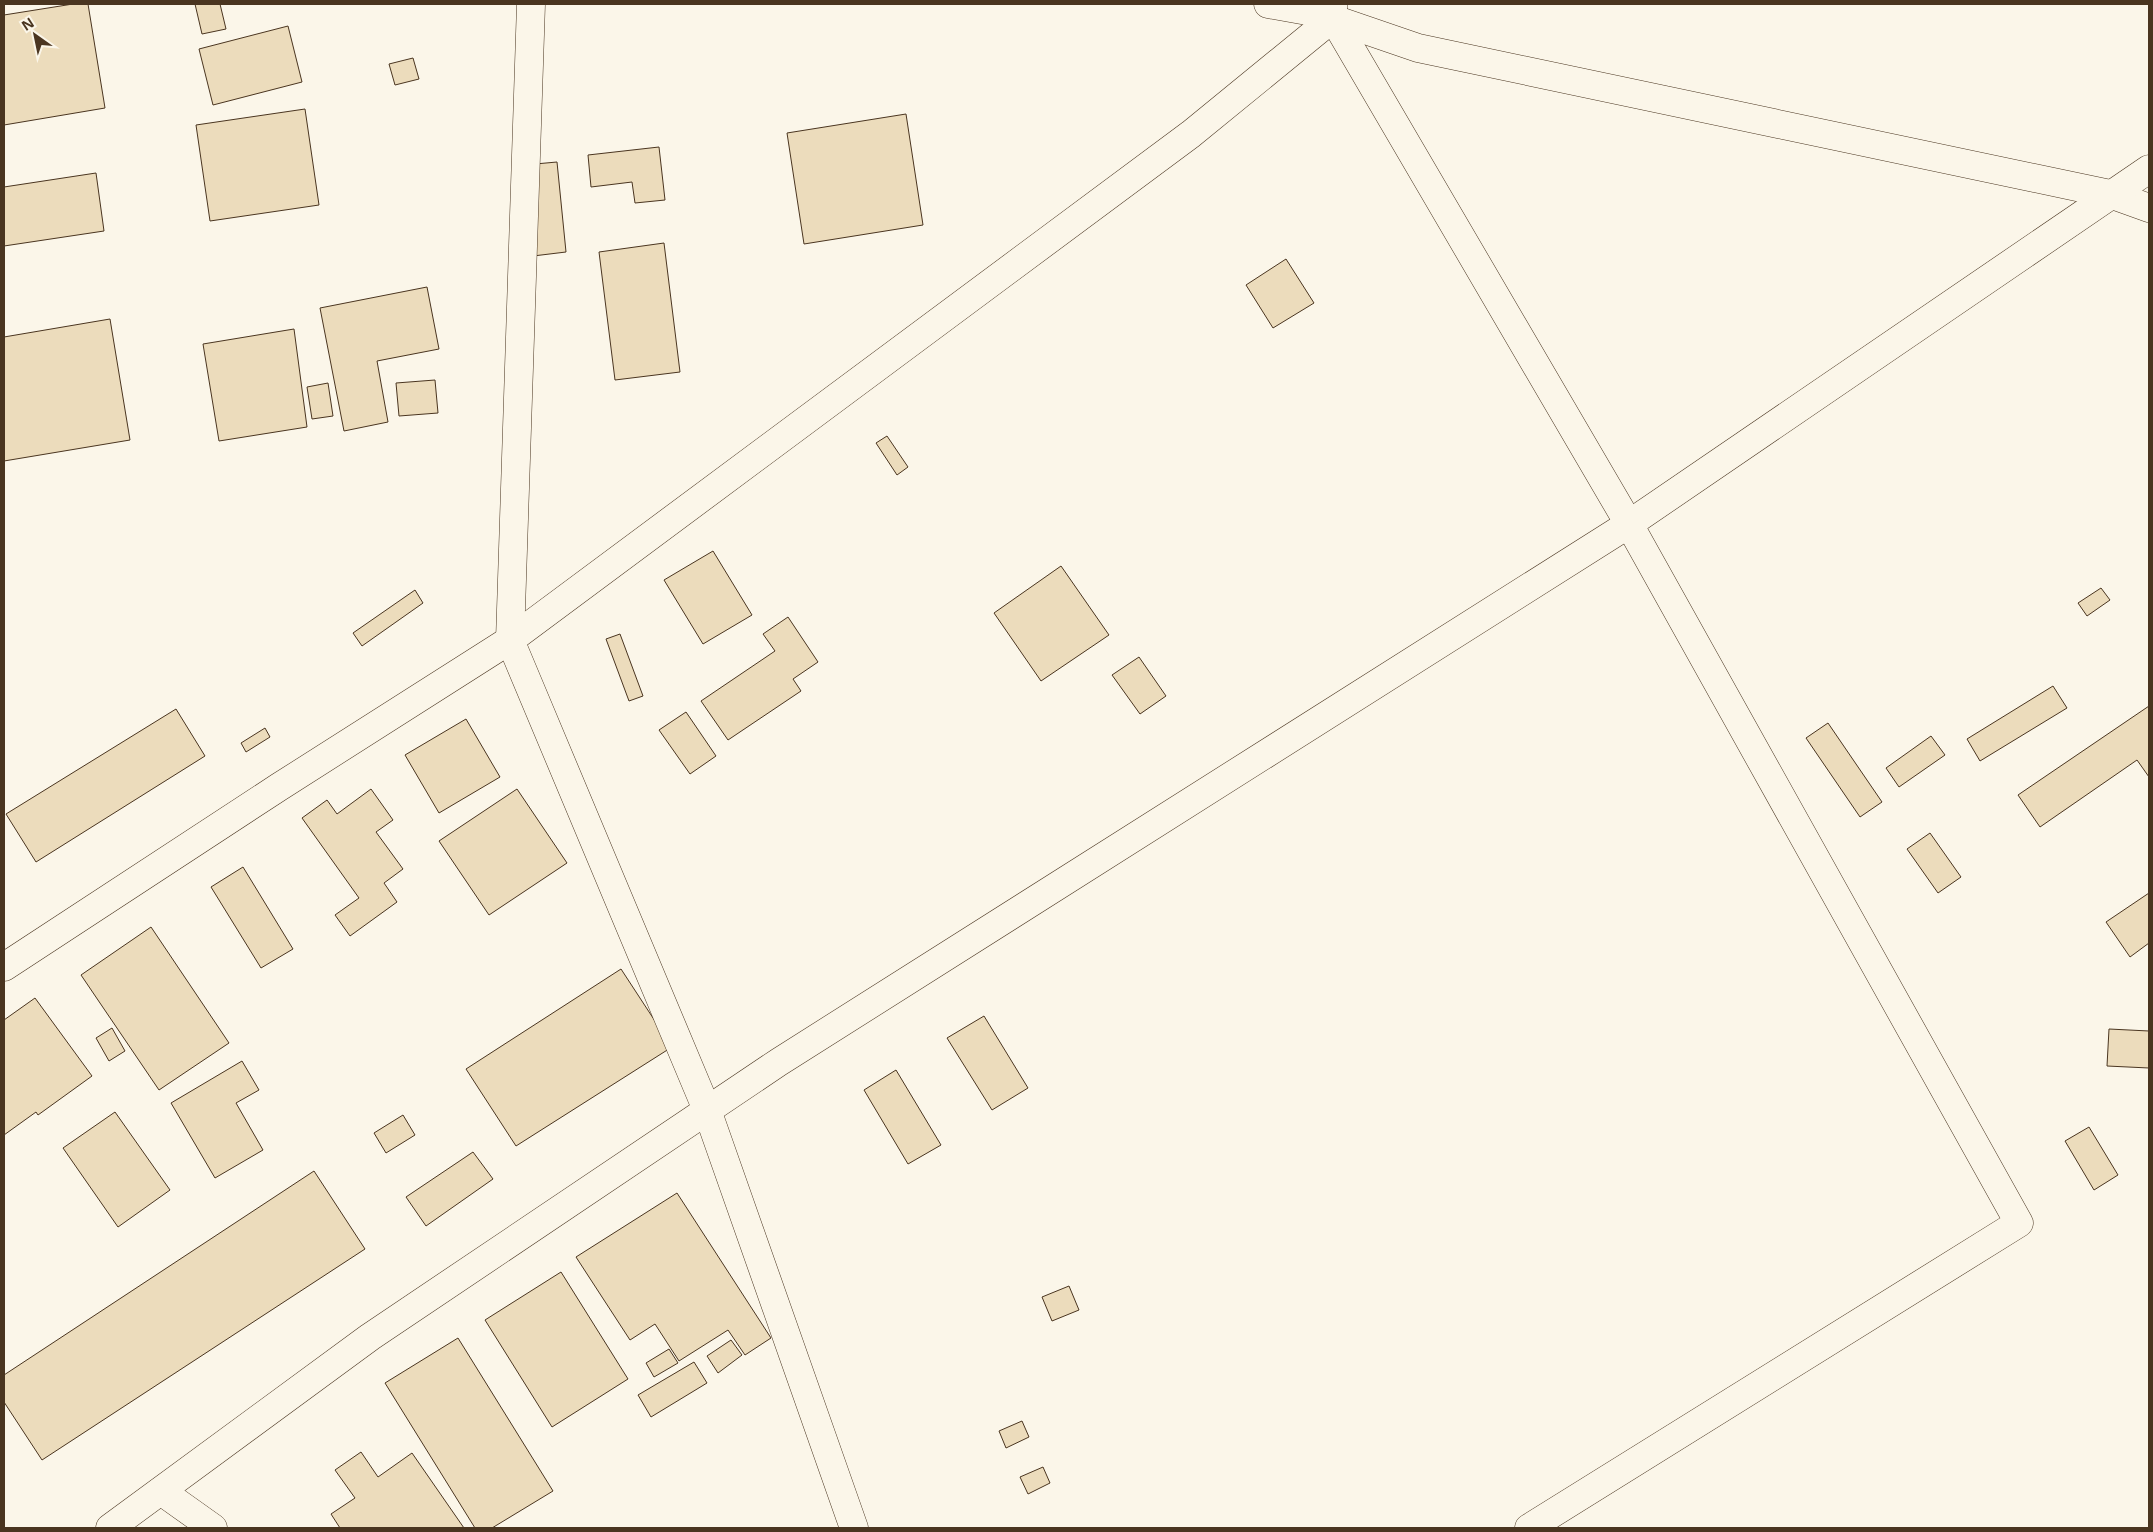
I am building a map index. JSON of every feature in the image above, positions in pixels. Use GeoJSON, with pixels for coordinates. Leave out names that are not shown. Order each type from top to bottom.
{"type":"FeatureCollection","features":[{"type":"Feature","properties":{"kind":"street"},"geometry":{"type":"LineString","coordinates":[[531,4],[510,640],[707,1110],[854,1528]]}},
{"type":"Feature","properties":{"kind":"street"},"geometry":{"type":"LineString","coordinates":[[1268,4],[1313,12],[1333,11],[1418,48],[2110,194],[2149,208]]}},
{"type":"Feature","properties":{"kind":"street"},"geometry":{"type":"LineString","coordinates":[[4,967],[279,787],[510,640],[1191,134],[1333,11]]}},
{"type":"Feature","properties":{"kind":"street"},"geometry":{"type":"LineString","coordinates":[[1333,11],[1629,524],[2019,1224],[1529,1528]]}},
{"type":"Feature","properties":{"kind":"street"},"geometry":{"type":"LineString","coordinates":[[110,1528],[370,1337],[707,1110],[779,1062],[1629,524],[2149,168]]}},
{"type":"Feature","properties":{"kind":"street"},"geometry":{"type":"LineString","coordinates":[[161,1491],[213,1528]]}},
{"type":"Feature","properties":{"kind":"building"},"geometry":{"type":"Polygon","coordinates":[[[73,4],[88,4],[105,108],[4,125],[4,15],[73,4]]]}},
{"type":"Feature","properties":{"kind":"building"},"geometry":{"type":"Polygon","coordinates":[[[195,4],[220,4],[226,29],[202,34],[195,4]]]}},
{"type":"Feature","properties":{"kind":"building"},"geometry":{"type":"Polygon","coordinates":[[[288,26],[302,82],[213,105],[199,49],[288,26]]]}},
{"type":"Feature","properties":{"kind":"building"},"geometry":{"type":"Polygon","coordinates":[[[413,58],[419,79],[395,85],[389,64],[413,58]]]}},
{"type":"Feature","properties":{"kind":"building"},"geometry":{"type":"Polygon","coordinates":[[[305,109],[319,205],[210,221],[196,125],[305,109]]]}},
{"type":"Feature","properties":{"kind":"building"},"geometry":{"type":"Polygon","coordinates":[[[906,114],[923,225],[804,244],[787,133],[906,114]]]}},
{"type":"Feature","properties":{"kind":"building"},"geometry":{"type":"Polygon","coordinates":[[[659,147],[665,200],[635,203],[632,182],[591,187],[588,155],[659,147]]]}},
{"type":"Feature","properties":{"kind":"building"},"geometry":{"type":"Polygon","coordinates":[[[557,162],[566,252],[533,256],[524,165],[557,162]]]}},
{"type":"Feature","properties":{"kind":"building"},"geometry":{"type":"Polygon","coordinates":[[[96,173],[104,231],[4,246],[4,187],[96,173]]]}},
{"type":"Feature","properties":{"kind":"building"},"geometry":{"type":"Polygon","coordinates":[[[664,243],[680,372],[615,380],[599,252],[664,243]]]}},
{"type":"Feature","properties":{"kind":"building"},"geometry":{"type":"Polygon","coordinates":[[[1286,259],[1314,303],[1273,328],[1246,285],[1286,259]]]}},
{"type":"Feature","properties":{"kind":"building"},"geometry":{"type":"Polygon","coordinates":[[[427,287],[439,349],[377,361],[388,422],[344,431],[320,308],[427,287]]]}},
{"type":"Feature","properties":{"kind":"building"},"geometry":{"type":"Polygon","coordinates":[[[110,319],[130,440],[4,461],[4,337],[110,319]]]}},
{"type":"Feature","properties":{"kind":"building"},"geometry":{"type":"Polygon","coordinates":[[[294,329],[307,427],[219,441],[203,344],[294,329]]]}},
{"type":"Feature","properties":{"kind":"building"},"geometry":{"type":"Polygon","coordinates":[[[435,380],[438,413],[399,416],[396,383],[435,380]]]}},
{"type":"Feature","properties":{"kind":"building"},"geometry":{"type":"Polygon","coordinates":[[[328,383],[333,416],[312,419],[307,387],[328,383]]]}},
{"type":"Feature","properties":{"kind":"building"},"geometry":{"type":"Polygon","coordinates":[[[887,436],[908,467],[897,475],[876,443],[887,436]]]}},
{"type":"Feature","properties":{"kind":"building"},"geometry":{"type":"Polygon","coordinates":[[[713,551],[752,615],[703,644],[664,580],[713,551]]]}},
{"type":"Feature","properties":{"kind":"building"},"geometry":{"type":"Polygon","coordinates":[[[1061,566],[1109,635],[1041,681],[994,613],[1061,566]]]}},
{"type":"Feature","properties":{"kind":"building"},"geometry":{"type":"Polygon","coordinates":[[[2101,588],[2110,600],[2087,616],[2078,603],[2101,588]]]}},
{"type":"Feature","properties":{"kind":"building"},"geometry":{"type":"Polygon","coordinates":[[[415,590],[423,603],[362,646],[353,633],[415,590]]]}},
{"type":"Feature","properties":{"kind":"building"},"geometry":{"type":"Polygon","coordinates":[[[788,617],[818,662],[793,679],[801,691],[728,740],[701,701],[775,651],[763,634],[788,617]]]}},
{"type":"Feature","properties":{"kind":"building"},"geometry":{"type":"Polygon","coordinates":[[[620,634],[643,696],[629,701],[606,639],[620,634]]]}},
{"type":"Feature","properties":{"kind":"building"},"geometry":{"type":"Polygon","coordinates":[[[1139,657],[1166,696],[1140,714],[1112,675],[1139,657]]]}},
{"type":"Feature","properties":{"kind":"building"},"geometry":{"type":"Polygon","coordinates":[[[2053,686],[2067,708],[1980,761],[1967,739],[2053,686]]]}},
{"type":"Feature","properties":{"kind":"building"},"geometry":{"type":"Polygon","coordinates":[[[2149,706],[2149,777],[2137,760],[2040,827],[2018,795],[2149,706]]]}},
{"type":"Feature","properties":{"kind":"building"},"geometry":{"type":"Polygon","coordinates":[[[176,709],[205,756],[36,862],[6,814],[176,709]]]}},
{"type":"Feature","properties":{"kind":"building"},"geometry":{"type":"Polygon","coordinates":[[[686,712],[716,756],[690,774],[659,730],[686,712]]]}},
{"type":"Feature","properties":{"kind":"building"},"geometry":{"type":"Polygon","coordinates":[[[466,719],[500,777],[439,813],[405,755],[466,719]]]}},
{"type":"Feature","properties":{"kind":"building"},"geometry":{"type":"Polygon","coordinates":[[[1828,723],[1882,802],[1860,817],[1806,738],[1828,723]]]}},
{"type":"Feature","properties":{"kind":"building"},"geometry":{"type":"Polygon","coordinates":[[[265,728],[270,737],[246,752],[241,743],[265,728]]]}},
{"type":"Feature","properties":{"kind":"building"},"geometry":{"type":"Polygon","coordinates":[[[1931,736],[1945,755],[1899,787],[1886,768],[1931,736]]]}},
{"type":"Feature","properties":{"kind":"building"},"geometry":{"type":"Polygon","coordinates":[[[371,789],[393,820],[376,832],[403,869],[384,883],[397,902],[350,936],[335,915],[359,898],[302,818],[327,800],[337,814],[371,789]]]}},
{"type":"Feature","properties":{"kind":"building"},"geometry":{"type":"Polygon","coordinates":[[[517,789],[567,863],[489,915],[439,841],[517,789]]]}},
{"type":"Feature","properties":{"kind":"building"},"geometry":{"type":"Polygon","coordinates":[[[1930,833],[1961,877],[1938,893],[1907,849],[1930,833]]]}},
{"type":"Feature","properties":{"kind":"building"},"geometry":{"type":"Polygon","coordinates":[[[243,867],[293,949],[261,968],[211,887],[243,867]]]}},
{"type":"Feature","properties":{"kind":"building"},"geometry":{"type":"Polygon","coordinates":[[[2149,893],[2149,943],[2130,957],[2106,922],[2149,893]]]}},
{"type":"Feature","properties":{"kind":"building"},"geometry":{"type":"Polygon","coordinates":[[[151,927],[229,1043],[159,1090],[81,975],[151,927]]]}},
{"type":"Feature","properties":{"kind":"building"},"geometry":{"type":"Polygon","coordinates":[[[621,969],[672,1047],[516,1146],[466,1069],[621,969]]]}},
{"type":"Feature","properties":{"kind":"building"},"geometry":{"type":"Polygon","coordinates":[[[35,998],[92,1076],[38,1115],[36,1112],[4,1135],[4,1020],[35,998]]]}},
{"type":"Feature","properties":{"kind":"building"},"geometry":{"type":"Polygon","coordinates":[[[984,1016],[1028,1088],[992,1110],[947,1038],[984,1016]]]}},
{"type":"Feature","properties":{"kind":"building"},"geometry":{"type":"Polygon","coordinates":[[[112,1028],[125,1051],[109,1061],[96,1038],[112,1028]]]}},
{"type":"Feature","properties":{"kind":"building"},"geometry":{"type":"Polygon","coordinates":[[[2109,1029],[2149,1031],[2149,1068],[2107,1066],[2109,1029]]]}},
{"type":"Feature","properties":{"kind":"building"},"geometry":{"type":"Polygon","coordinates":[[[242,1061],[259,1090],[236,1103],[263,1150],[215,1178],[171,1103],[242,1061]]]}},
{"type":"Feature","properties":{"kind":"building"},"geometry":{"type":"Polygon","coordinates":[[[896,1070],[941,1145],[908,1164],[864,1090],[896,1070]]]}},
{"type":"Feature","properties":{"kind":"building"},"geometry":{"type":"Polygon","coordinates":[[[115,1112],[170,1190],[118,1227],[63,1148],[115,1112]]]}},
{"type":"Feature","properties":{"kind":"building"},"geometry":{"type":"Polygon","coordinates":[[[403,1115],[415,1135],[386,1153],[374,1133],[403,1115]]]}},
{"type":"Feature","properties":{"kind":"building"},"geometry":{"type":"Polygon","coordinates":[[[2089,1127],[2118,1175],[2094,1190],[2065,1141],[2089,1127]]]}},
{"type":"Feature","properties":{"kind":"building"},"geometry":{"type":"Polygon","coordinates":[[[473,1152],[493,1179],[426,1226],[406,1197],[473,1152]]]}},
{"type":"Feature","properties":{"kind":"building"},"geometry":{"type":"Polygon","coordinates":[[[314,1171],[365,1249],[42,1460],[4,1402],[4,1375],[314,1171]]]}},
{"type":"Feature","properties":{"kind":"building"},"geometry":{"type":"Polygon","coordinates":[[[677,1193],[771,1338],[745,1355],[728,1330],[679,1361],[655,1324],[630,1340],[576,1257],[677,1193]]]}},
{"type":"Feature","properties":{"kind":"building"},"geometry":{"type":"Polygon","coordinates":[[[561,1272],[628,1379],[552,1427],[485,1320],[561,1272]]]}},
{"type":"Feature","properties":{"kind":"building"},"geometry":{"type":"Polygon","coordinates":[[[1069,1286],[1079,1310],[1052,1321],[1042,1297],[1069,1286]]]}},
{"type":"Feature","properties":{"kind":"building"},"geometry":{"type":"Polygon","coordinates":[[[458,1338],[553,1491],[492,1528],[475,1528],[385,1383],[458,1338]]]}},
{"type":"Feature","properties":{"kind":"building"},"geometry":{"type":"Polygon","coordinates":[[[731,1340],[742,1355],[718,1373],[707,1356],[731,1340]]]}},
{"type":"Feature","properties":{"kind":"building"},"geometry":{"type":"Polygon","coordinates":[[[669,1349],[678,1363],[654,1377],[646,1363],[669,1349]]]}},
{"type":"Feature","properties":{"kind":"building"},"geometry":{"type":"Polygon","coordinates":[[[694,1362],[707,1383],[651,1417],[638,1395],[694,1362]]]}},
{"type":"Feature","properties":{"kind":"building"},"geometry":{"type":"Polygon","coordinates":[[[1022,1421],[1029,1437],[1006,1448],[999,1431],[1022,1421]]]}},
{"type":"Feature","properties":{"kind":"building"},"geometry":{"type":"Polygon","coordinates":[[[361,1452],[378,1477],[412,1453],[464,1528],[340,1528],[331,1514],[355,1498],[335,1470],[361,1452]]]}},
{"type":"Feature","properties":{"kind":"building"},"geometry":{"type":"Polygon","coordinates":[[[1043,1467],[1050,1483],[1028,1494],[1020,1477],[1043,1467]]]}}]}
